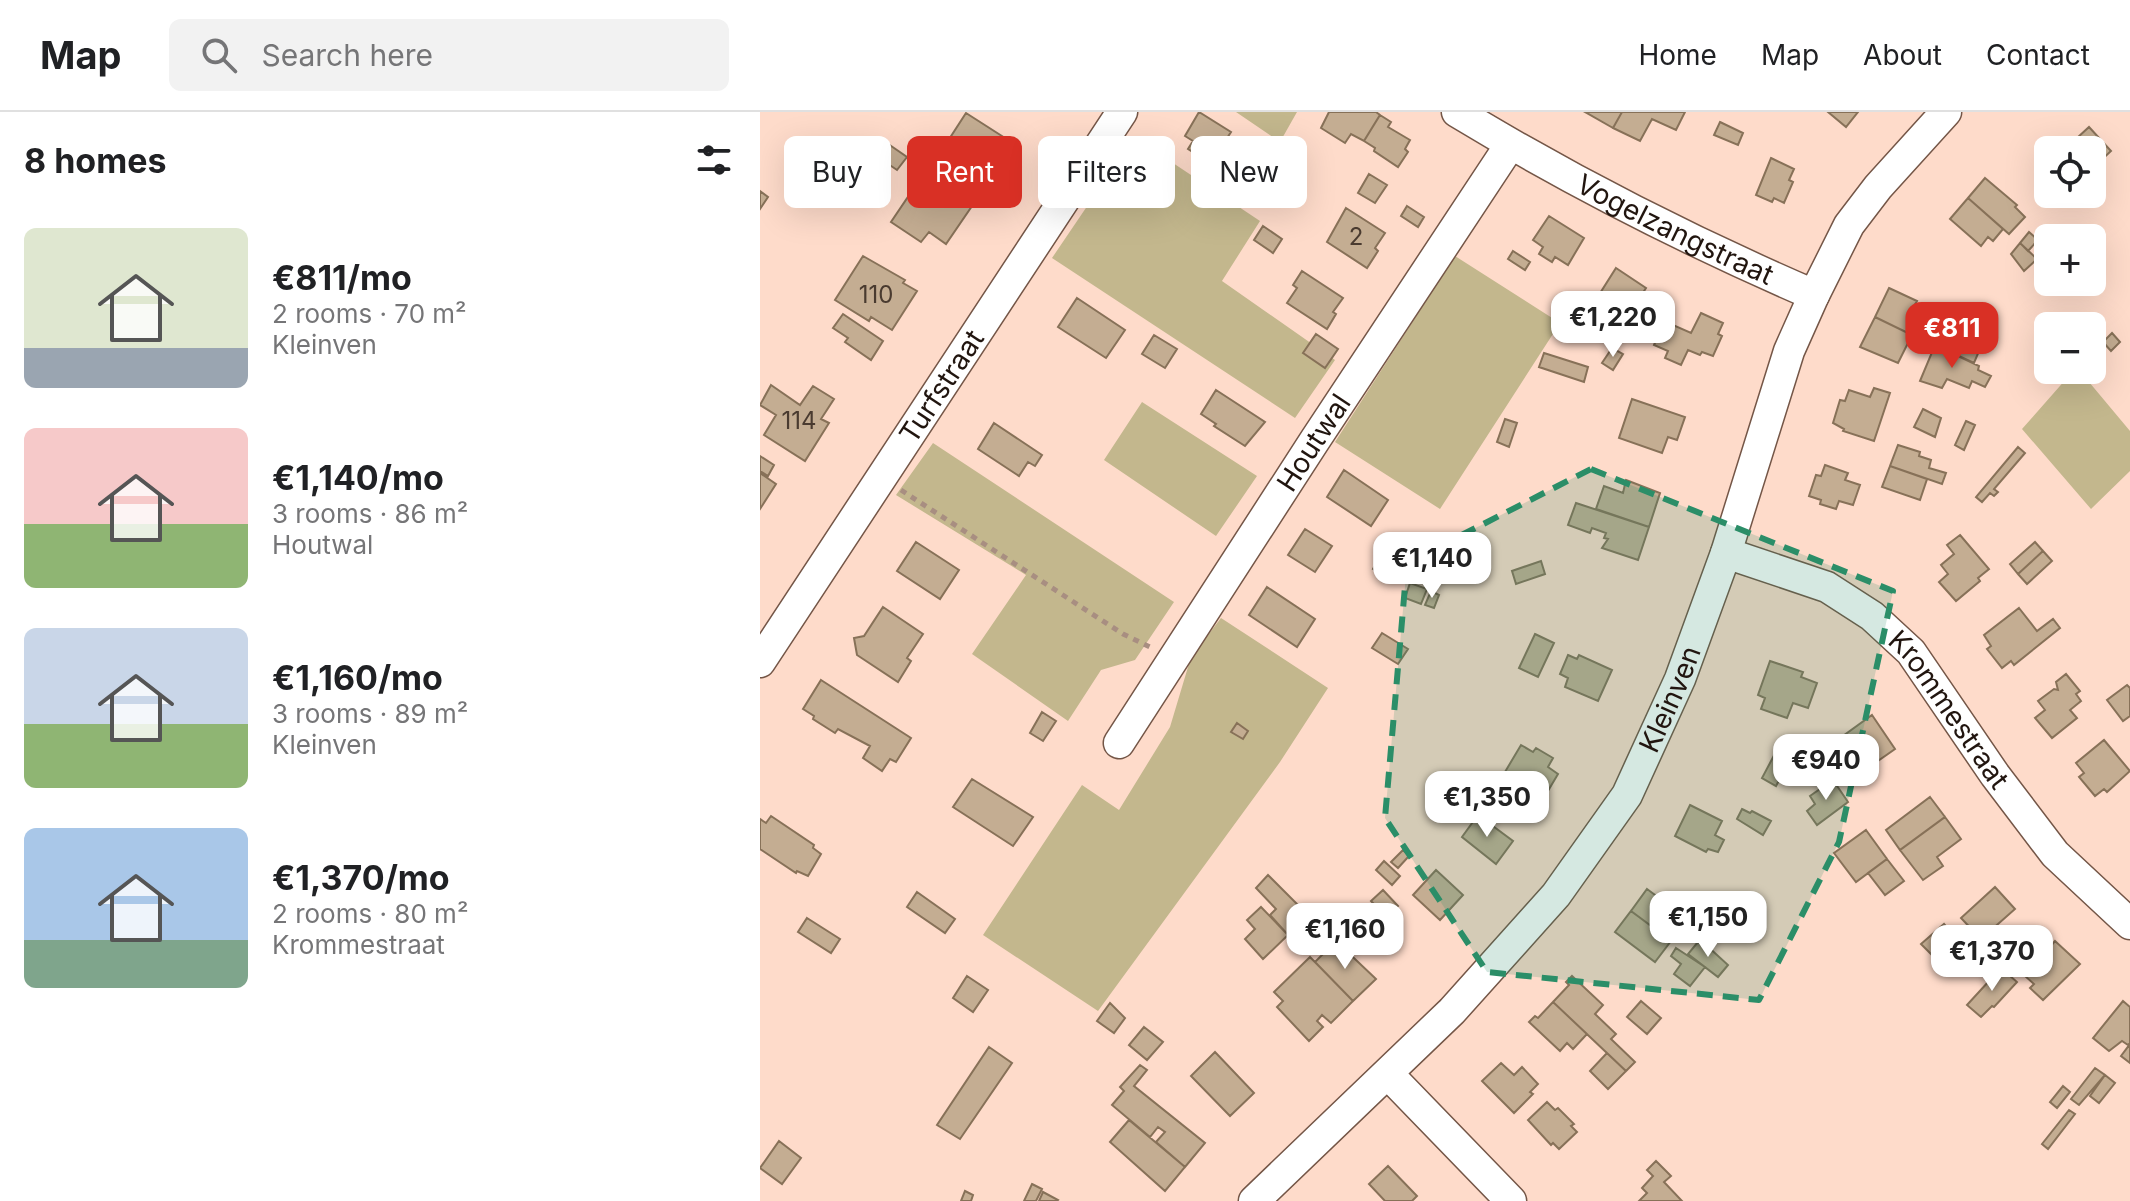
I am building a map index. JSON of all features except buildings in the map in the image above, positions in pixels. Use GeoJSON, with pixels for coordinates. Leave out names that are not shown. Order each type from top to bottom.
{"type":"FeatureCollection","features":[{"type":"Feature","properties":{"kind":"street","name":"Turfstraat"},"geometry":{"type":"LineString","coordinates":[[760,662],[1122,112]]}},
{"type":"Feature","properties":{"kind":"street","name":"Vogelzangstraat"},"geometry":{"type":"LineString","coordinates":[[1457,112],[1510,145],[1715,252],[1814,295]]}},
{"type":"Feature","properties":{"kind":"street","name":"Kleinven"},"geometry":{"type":"LineString","coordinates":[[1254,1201],[1452,1011],[1556,895],[1627,795],[1680,679],[1726,553],[1789,351],[1814,295],[1849,225],[1878,187],[1946,112]]}},
{"type":"Feature","properties":{"kind":"street","name":"Houtwal"},"geometry":{"type":"LineString","coordinates":[[1119,743],[1510,145]]}},
{"type":"Feature","properties":{"kind":"street","name":"Krommestraat"},"geometry":{"type":"LineString","coordinates":[[1726,553],[1827,587],[1872,616],[1911,652],[1995,775],[2055,854],[2130,924]]}},
{"type":"Feature","properties":{"kind":"street"},"geometry":{"type":"LineString","coordinates":[[1388,1074],[1511,1201]]}},
{"type":"Feature","properties":{"kind":"path"},"geometry":{"type":"LineString","coordinates":[[890,483],[1123,634],[1155,650]]}},
{"type":"Feature","properties":{"kind":"highlighted area"},"geometry":{"type":"Polygon","coordinates":[[[1591,469],[1893,591],[1839,842],[1759,1000],[1487,972],[1385,818],[1407,563],[1591,469]]]}},
{"type":"Feature","properties":{"kind":"shaded area"},"geometry":{"type":"Polygon","coordinates":[[[1236,112],[1297,112],[1283,136],[1271,136],[1236,112]]]}},
{"type":"Feature","properties":{"kind":"shaded area"},"geometry":{"type":"Polygon","coordinates":[[[1175,164],[1191,175],[1191,208],[1240,208],[1260,221],[1222,281],[1335,360],[1295,418],[1052,258],[1086,208],[1175,208],[1175,164]]]}},
{"type":"Feature","properties":{"kind":"shaded area"},"geometry":{"type":"Polygon","coordinates":[[[1455,256],[1560,323],[1440,509],[1335,442],[1455,256]]]}},
{"type":"Feature","properties":{"kind":"shaded area"},"geometry":{"type":"Polygon","coordinates":[[[2062,384],[2091,384],[2130,431],[2130,471],[2091,509],[2022,429],[2062,384]]]}},
{"type":"Feature","properties":{"kind":"shaded area"},"geometry":{"type":"Polygon","coordinates":[[[1142,402],[1257,476],[1216,536],[1104,460],[1142,402]]]}},
{"type":"Feature","properties":{"kind":"shaded area"},"geometry":{"type":"Polygon","coordinates":[[[933,443],[1174,602],[1135,660],[1101,670],[1068,721],[972,654],[1026,575],[896,495],[933,443]]]}},
{"type":"Feature","properties":{"kind":"shaded area"},"geometry":{"type":"Polygon","coordinates":[[[1221,618],[1328,688],[1280,762],[1098,1011],[983,935],[1082,785],[1119,810],[1170,727],[1191,657],[1221,618]]]}}]}
